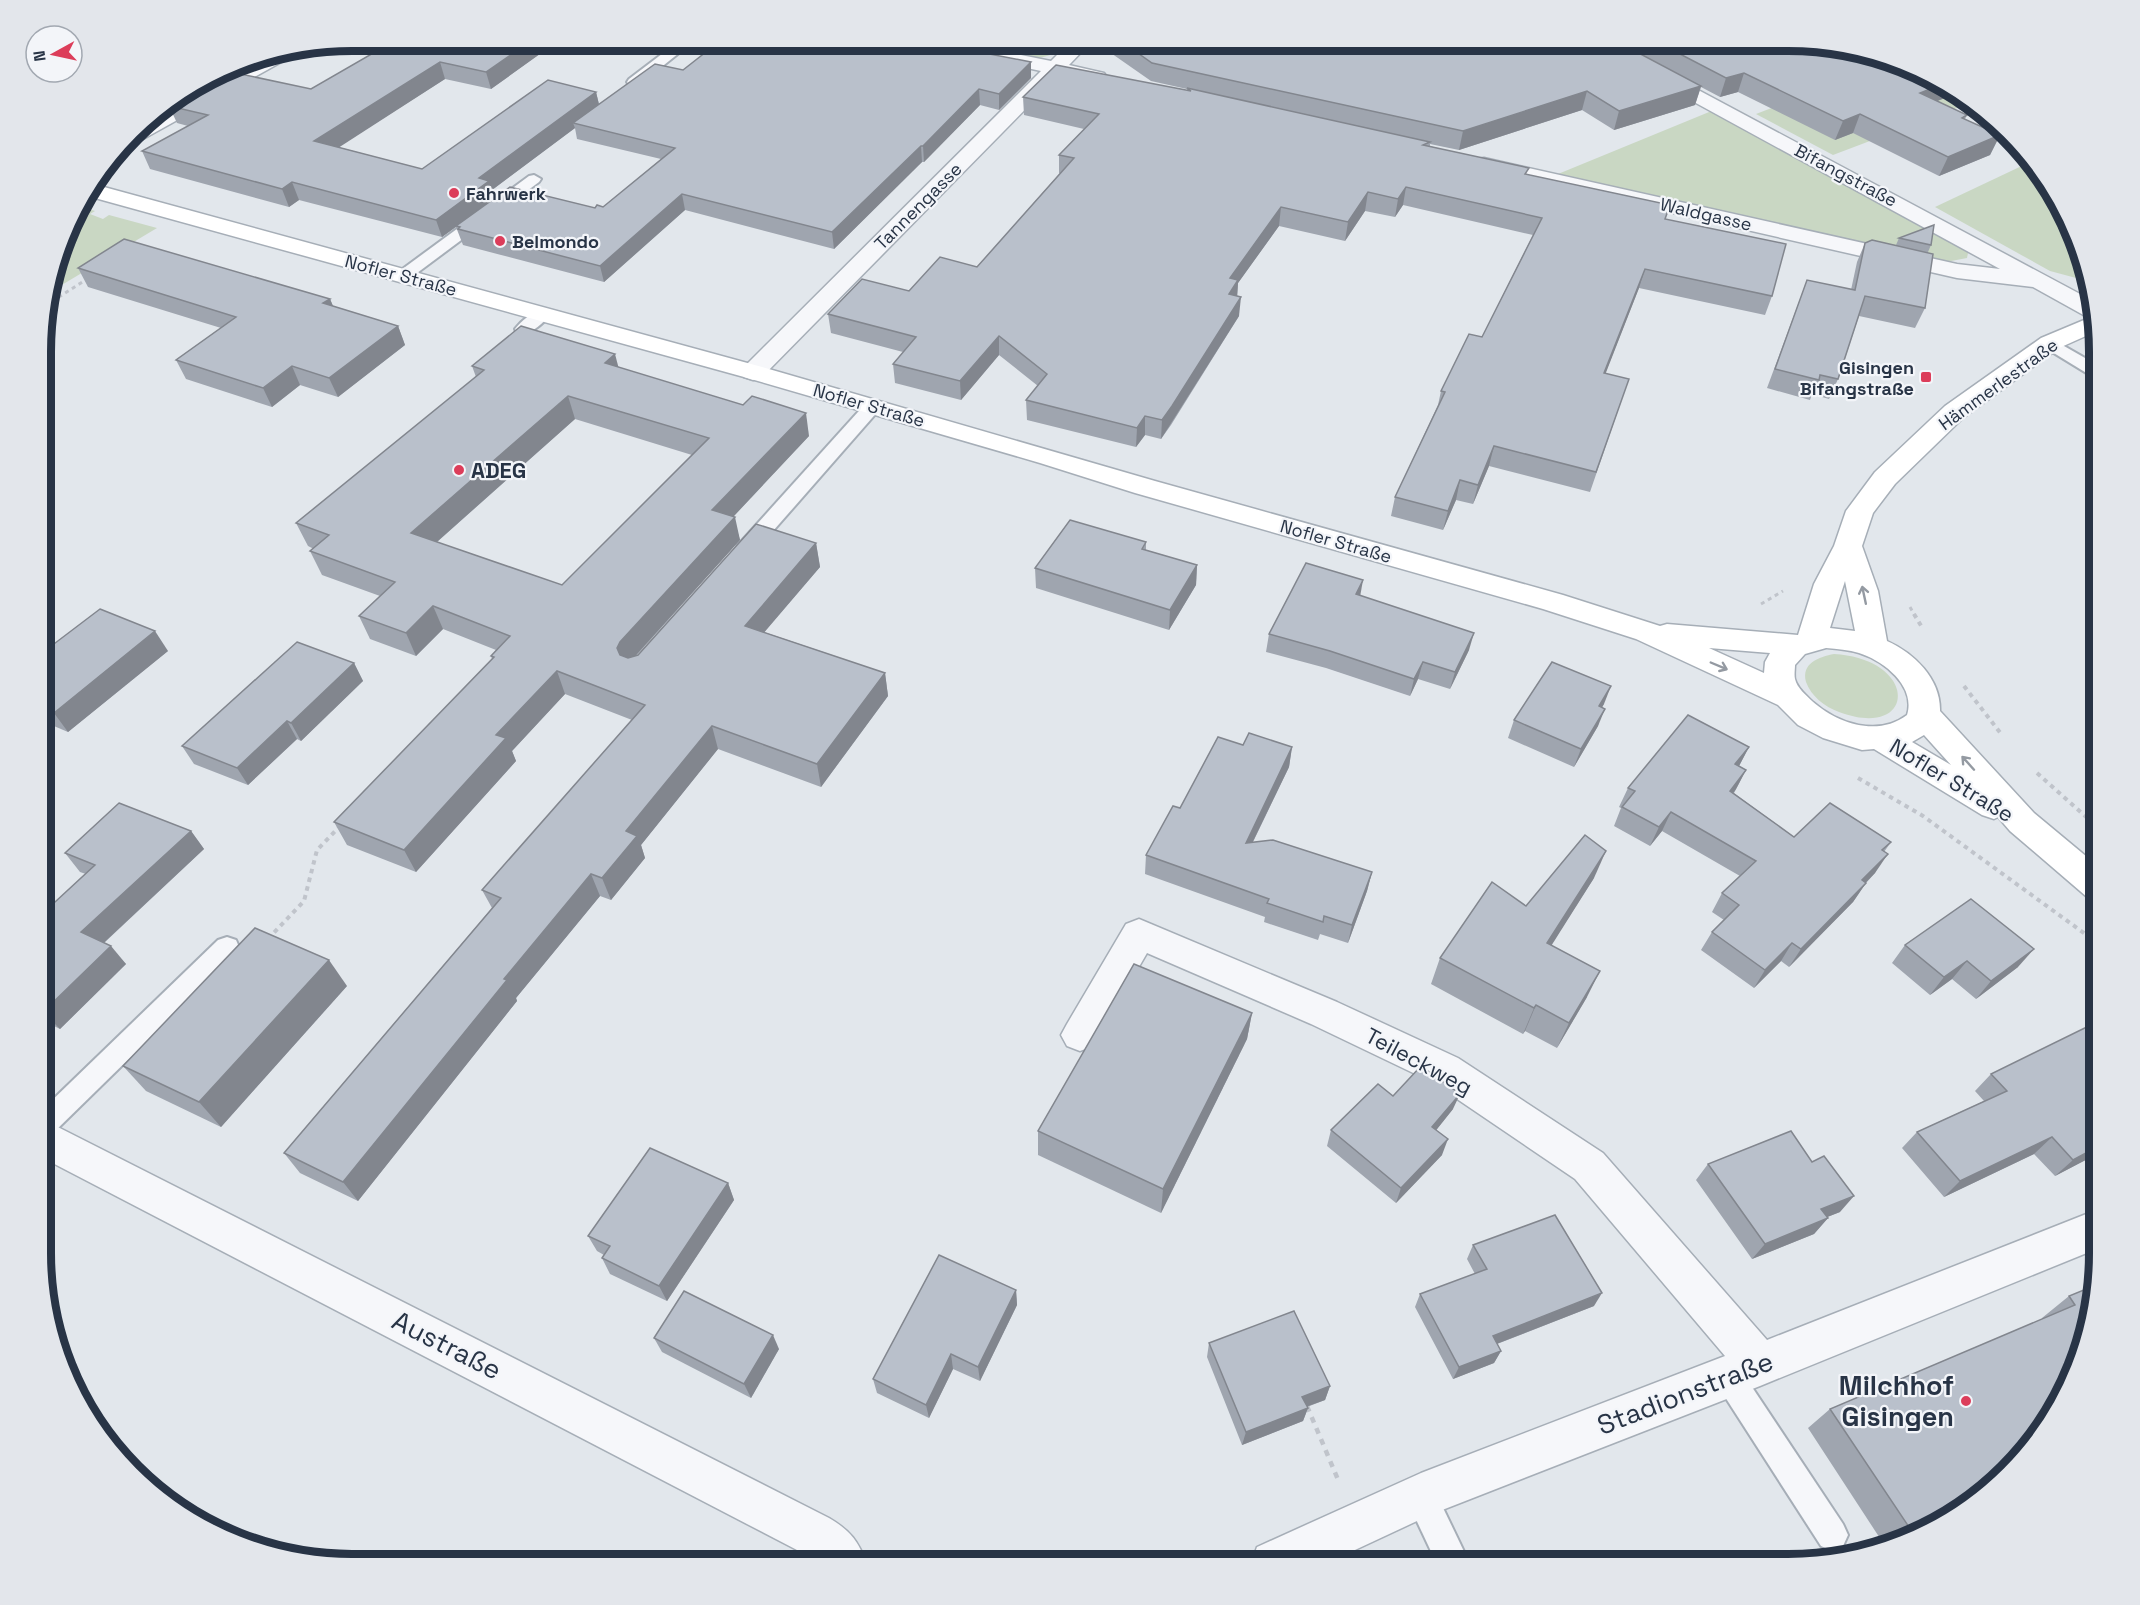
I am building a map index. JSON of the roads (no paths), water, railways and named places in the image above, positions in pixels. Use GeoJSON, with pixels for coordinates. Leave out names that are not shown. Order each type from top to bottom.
{"type":"FeatureCollection","features":[{"type":"Feature","properties":{"kind":"main road","name":"Nofler Straße"},"geometry":{"type":"LineString","coordinates":[[97,192],[403,276],[532,322],[753,372],[1156,490],[1553,602],[1647,632],[1786,696],[1814,722],[1836,731],[1859,737],[1882,739],[1901,734],[1916,726],[1924,714],[1924,696],[1915,677],[1904,665],[1873,647],[1841,639],[1804,642],[1647,632]]}},
{"type":"Feature","properties":{"kind":"main road","name":"Hämmerlestraße"},"geometry":{"type":"LineString","coordinates":[[1804,642],[1848,546],[1860,511],[1886,478],[1954,412],[2050,343],[2087,326]]}},
{"type":"Feature","properties":{"kind":"main road"},"geometry":{"type":"LineString","coordinates":[[1848,546],[1863,591],[1873,647]]}},
{"type":"Feature","properties":{"kind":"main road"},"geometry":{"type":"LineString","coordinates":[[1786,696],[1780,683],[1780,661],[1787,652],[1804,642]]}},
{"type":"Feature","properties":{"kind":"main road","name":"Nofler Straße"},"geometry":{"type":"LineString","coordinates":[[1924,714],[2022,822],[2089,879]]}},
{"type":"Feature","properties":{"kind":"main road","name":"Nofler Straße"},"geometry":{"type":"LineString","coordinates":[[1882,739],[2022,822]]}},
{"type":"Feature","properties":{"kind":"street"},"geometry":{"type":"LineString","coordinates":[[973,51],[1123,83]]}},
{"type":"Feature","properties":{"kind":"street","name":"Tannengasse"},"geometry":{"type":"LineString","coordinates":[[753,372],[1072,51]]}},
{"type":"Feature","properties":{"kind":"street"},"geometry":{"type":"LineString","coordinates":[[154,125],[263,65]]}},
{"type":"Feature","properties":{"kind":"street","name":"Bifangstraße"},"geometry":{"type":"LineString","coordinates":[[1643,66],[2085,306]]}},
{"type":"Feature","properties":{"kind":"street","name":"Waldgasse"},"geometry":{"type":"LineString","coordinates":[[1465,160],[1957,271],[2039,281]]}},
{"type":"Feature","properties":{"kind":"street","name":"Teileckweg"},"geometry":{"type":"LineString","coordinates":[[1080,1035],[1139,934],[1324,1013],[1445,1070],[1589,1166],[1744,1370]]}},
{"type":"Feature","properties":{"kind":"street","name":"Austraße"},"geometry":{"type":"LineString","coordinates":[[51,1142],[813,1534],[831,1545],[837,1554]]}},
{"type":"Feature","properties":{"kind":"street","name":"Stadionstraße"},"geometry":{"type":"LineString","coordinates":[[1296,1554],[1421,1496],[1744,1370],[2089,1231]]}},
{"type":"Feature","properties":{"kind":"lane"},"geometry":{"type":"LineString","coordinates":[[623,90],[674,51]]}},
{"type":"Feature","properties":{"kind":"lane"},"geometry":{"type":"LineString","coordinates":[[403,276],[534,179]]}},
{"type":"Feature","properties":{"kind":"lane"},"geometry":{"type":"LineString","coordinates":[[2050,343],[2089,366]]}},
{"type":"Feature","properties":{"kind":"lane"},"geometry":{"type":"LineString","coordinates":[[729,568],[873,406]]}},
{"type":"Feature","properties":{"kind":"lane"},"geometry":{"type":"LineString","coordinates":[[51,1118],[227,947]]}},
{"type":"Feature","properties":{"kind":"lane"},"geometry":{"type":"LineString","coordinates":[[1744,1370],[1832,1535]]}},
{"type":"Feature","properties":{"kind":"lane"},"geometry":{"type":"LineString","coordinates":[[1421,1496],[1449,1554]]}},
{"type":"Feature","properties":{"kind":"place","name":"Fahrwerk"},"geometry":{"type":"Point","coordinates":[454,193]}},
{"type":"Feature","properties":{"kind":"place","name":"Belmondo"},"geometry":{"type":"Point","coordinates":[500,241]}},
{"type":"Feature","properties":{"kind":"place","name":"Gisingen Bifangstraße"},"geometry":{"type":"Point","coordinates":[1926,377]}},
{"type":"Feature","properties":{"kind":"place","name":"ADEG"},"geometry":{"type":"Point","coordinates":[459,470]}},
{"type":"Feature","properties":{"kind":"place","name":"Milchhof Gisingen"},"geometry":{"type":"Point","coordinates":[1966,1401]}}]}
